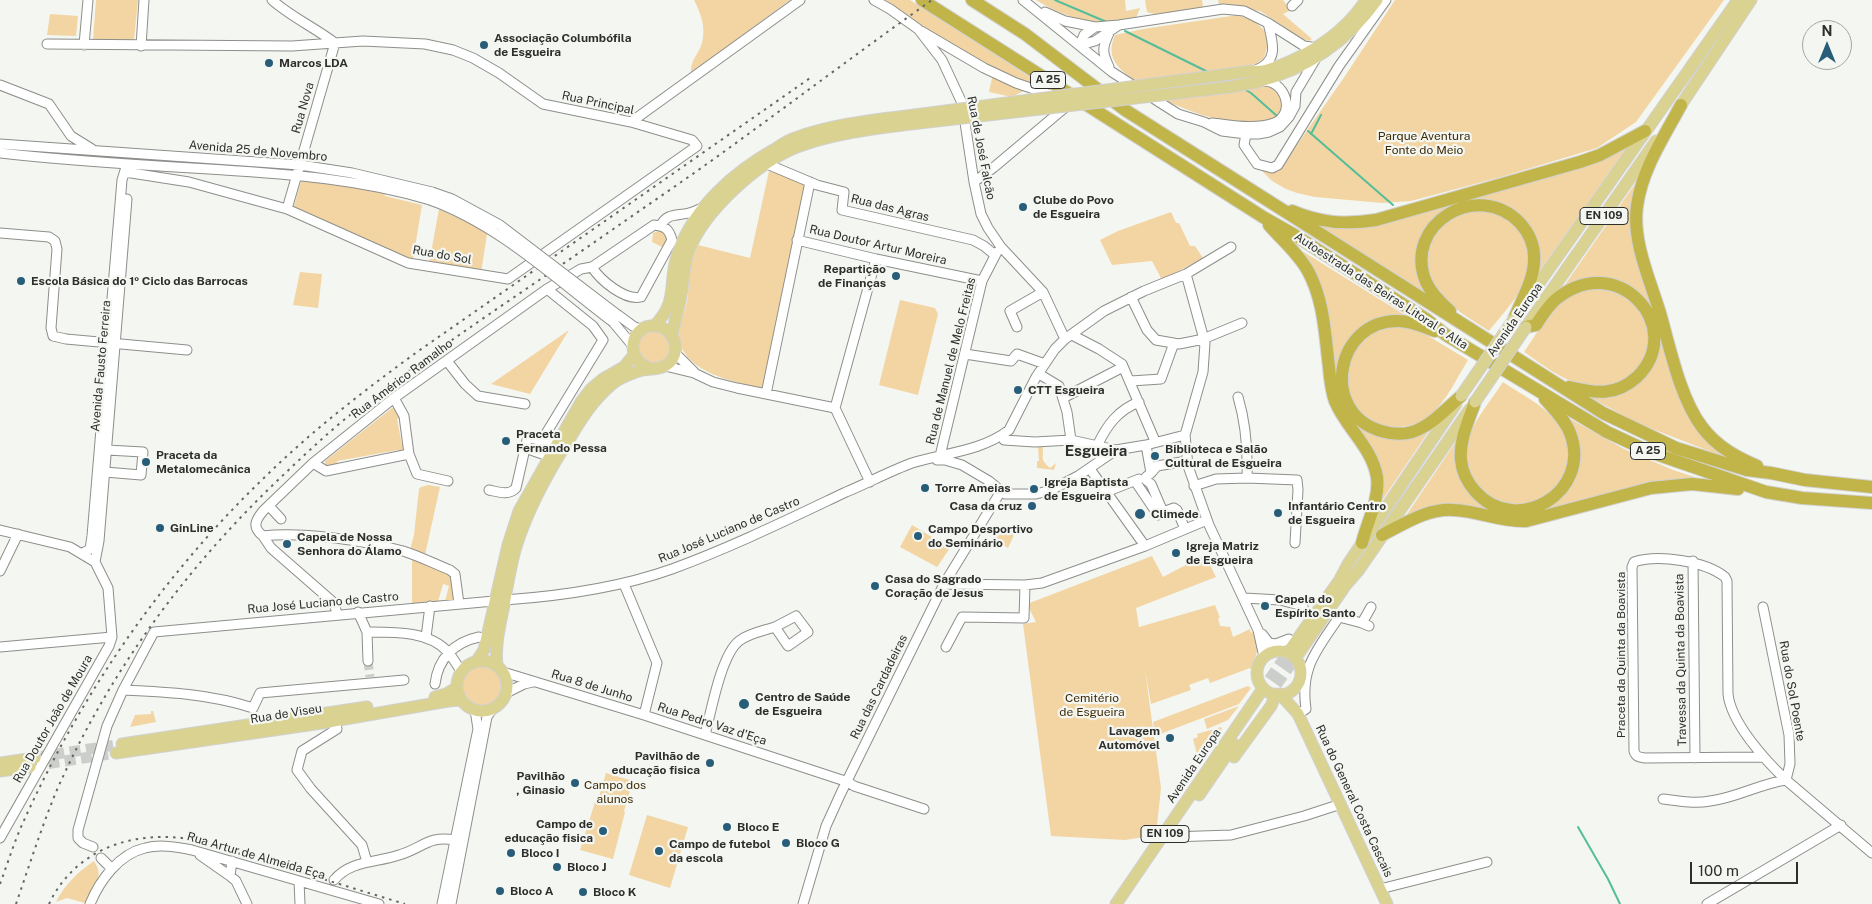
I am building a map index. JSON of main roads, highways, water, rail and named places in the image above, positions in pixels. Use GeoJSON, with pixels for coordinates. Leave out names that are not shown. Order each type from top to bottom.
{"type":"FeatureCollection","features":[{"type":"Feature","properties":{"kind":"highway","name":"Autoestrada das Beiras Litoral e Alta"},"geometry":{"type":"LineString","coordinates":[[922,0],[1263,217],[1293,234],[1446,334],[1626,442],[1697,470],[1766,492],[1802,498],[1872,502]]}},
{"type":"Feature","properties":{"kind":"highway","name":"Autoestrada das Beiras Litoral e Alta"},"geometry":{"type":"LineString","coordinates":[[972,0],[1025,34],[1125,110],[1602,413],[1676,448],[1747,470],[1805,480],[1872,487]]}},
{"type":"Feature","properties":{"kind":"highway"},"geometry":{"type":"LineString","coordinates":[[1681,105],[1648,167],[1640,188],[1636,214],[1640,247],[1686,397],[1695,416],[1710,436],[1726,450],[1771,473]]}},
{"type":"Feature","properties":{"kind":"highway"},"geometry":{"type":"LineString","coordinates":[[1261,197],[1306,216],[1327,222],[1340,224],[1367,221],[1580,162],[1600,155],[1645,131]]}},
{"type":"Feature","properties":{"kind":"highway"},"geometry":{"type":"LineString","coordinates":[[1464,325],[1442,304],[1431,290],[1424,274],[1422,257],[1426,239],[1440,220],[1457,209],[1472,205],[1494,207],[1510,214],[1523,226],[1532,242],[1534,260],[1532,276],[1514,319]]}},
{"type":"Feature","properties":{"kind":"highway"},"geometry":{"type":"LineString","coordinates":[[1263,217],[1305,266],[1312,280],[1321,309],[1333,395],[1343,416],[1368,452],[1375,468],[1377,492],[1362,543]]}},
{"type":"Feature","properties":{"kind":"highway"},"geometry":{"type":"LineString","coordinates":[[1526,327],[1536,325],[1553,302],[1561,296],[1573,288],[1587,283],[1610,283],[1624,289],[1633,294],[1647,312],[1653,328],[1653,348],[1646,364],[1629,383],[1611,391],[1598,393],[1556,384]]}},
{"type":"Feature","properties":{"kind":"highway"},"geometry":{"type":"LineString","coordinates":[[1446,334],[1414,323],[1399,321],[1382,323],[1367,330],[1351,345],[1346,356],[1342,377],[1343,392],[1352,412],[1364,424],[1378,430],[1399,434],[1424,427],[1461,396]]}},
{"type":"Feature","properties":{"kind":"highway"},"geometry":{"type":"LineString","coordinates":[[1475,402],[1464,433],[1460,453],[1461,462],[1468,481],[1481,497],[1494,505],[1511,510],[1523,510],[1538,506],[1555,496],[1569,478],[1574,462],[1574,448],[1569,430],[1539,391]]}},
{"type":"Feature","properties":{"kind":"highway"},"geometry":{"type":"LineString","coordinates":[[1382,535],[1417,517],[1440,510],[1458,510],[1507,520],[1526,520],[1642,490],[1669,485],[1705,484],[1766,492]]}},
{"type":"Feature","properties":{"kind":"main road"},"geometry":{"type":"LineString","coordinates":[[1316,54],[1366,0]]}},
{"type":"Feature","properties":{"kind":"main road"},"geometry":{"type":"LineString","coordinates":[[476,662],[484,650],[516,547],[528,514],[542,485],[592,403],[614,382],[641,370],[659,368],[670,361],[675,350],[672,336],[686,260],[696,236],[716,208],[747,178],[796,147],[901,121],[1057,96],[1278,76],[1350,33],[1376,0]]}},
{"type":"Feature","properties":{"kind":"main road","name":"Avenida Europa"},"geometry":{"type":"LineString","coordinates":[[1293,646],[1334,578],[1348,564],[1514,319],[1738,0]]}},
{"type":"Feature","properties":{"kind":"main road","name":"Avenida Europa"},"geometry":{"type":"LineString","coordinates":[[1293,646],[1358,571],[1681,105],[1750,0]]}},
{"type":"Feature","properties":{"kind":"main road"},"geometry":{"type":"LineString","coordinates":[[500,669],[485,661],[468,665],[461,671],[456,688],[461,700],[467,707],[483,712],[492,709],[499,704],[506,693],[507,685],[500,669],[496,648],[508,545],[519,511],[548,456],[581,402],[591,389],[603,379],[624,367],[633,350],[635,337],[665,314],[671,298],[677,253],[685,236],[706,206],[732,177],[754,161],[793,138],[835,127],[1069,105],[1211,89],[1255,77]]}},
{"type":"Feature","properties":{"kind":"main road"},"geometry":{"type":"LineString","coordinates":[[648,328],[662,328],[672,336]]}},
{"type":"Feature","properties":{"kind":"main road"},"geometry":{"type":"LineString","coordinates":[[633,350],[642,366],[659,368]]}},
{"type":"Feature","properties":{"kind":"main road"},"geometry":{"type":"LineString","coordinates":[[1293,646],[1275,649],[1264,657],[1258,668],[1258,680],[1254,689],[1216,746],[1217,763],[1233,757],[1271,697],[1285,694],[1299,682],[1300,668],[1304,658],[1350,589],[1358,571]]}},
{"type":"Feature","properties":{"kind":"main road"},"geometry":{"type":"LineString","coordinates":[[1275,649],[1292,656],[1300,668]]}},
{"type":"Feature","properties":{"kind":"main road"},"geometry":{"type":"LineString","coordinates":[[1258,680],[1277,704],[1294,710]]}},
{"type":"Feature","properties":{"kind":"main road","name":"Rua de Viseu"},"geometry":{"type":"LineString","coordinates":[[456,688],[446,694],[428,698],[119,749],[336,720],[461,700]]}},
{"type":"Feature","properties":{"kind":"main road","name":"Rua do General Costa Cascais"},"geometry":{"type":"LineString","coordinates":[[1294,688],[1294,710],[1387,904]]}},
{"type":"Feature","properties":{"kind":"main road","name":"Avenida Europa"},"geometry":{"type":"LineString","coordinates":[[1116,904],[1181,810],[1271,697]]}},
{"type":"Feature","properties":{"kind":"main road"},"geometry":{"type":"LineString","coordinates":[[0,763],[32,762],[0,771]]}},
{"type":"Feature","properties":{"kind":"main road","name":"Avenida Europa"},"geometry":{"type":"LineString","coordinates":[[1125,904],[1171,838],[1217,763]]}},
{"type":"Feature","properties":{"kind":"waterway"},"geometry":{"type":"LineString","coordinates":[[1055,0],[1109,23]]}},
{"type":"Feature","properties":{"kind":"waterway"},"geometry":{"type":"LineString","coordinates":[[1125,31],[1208,72]]}},
{"type":"Feature","properties":{"kind":"waterway"},"geometry":{"type":"LineString","coordinates":[[1244,89],[1277,116]]}},
{"type":"Feature","properties":{"kind":"waterway"},"geometry":{"type":"LineString","coordinates":[[1311,134],[1321,115]]}},
{"type":"Feature","properties":{"kind":"waterway"},"geometry":{"type":"LineString","coordinates":[[1308,131],[1393,205]]}},
{"type":"Feature","properties":{"kind":"waterway"},"geometry":{"type":"LineString","coordinates":[[1578,827],[1620,904]]}},
{"type":"Feature","properties":{"kind":"tunnel"},"geometry":{"type":"LineString","coordinates":[[1260,693],[1291,648]]}},
{"type":"Feature","properties":{"kind":"tunnel"},"geometry":{"type":"LineString","coordinates":[[1267,698],[1299,653]]}},
{"type":"Feature","properties":{"kind":"tunnel"},"geometry":{"type":"LineString","coordinates":[[368,661],[370,677]]}},
{"type":"Feature","properties":{"kind":"tunnel"},"geometry":{"type":"LineString","coordinates":[[37,757],[122,744]]}},
{"type":"Feature","properties":{"kind":"tunnel"},"geometry":{"type":"LineString","coordinates":[[32,766],[116,753]]}},
{"type":"Feature","properties":{"kind":"railway"},"geometry":{"type":"LineString","coordinates":[[16,904],[56,792],[99,706],[124,665],[180,587],[243,515],[277,481],[345,419],[407,372],[703,166],[932,0]]}},
{"type":"Feature","properties":{"kind":"railway"},"geometry":{"type":"LineString","coordinates":[[0,884],[21,827],[44,778],[97,684],[127,638],[193,553],[268,474],[340,410],[417,352],[813,76]]}},
{"type":"Feature","properties":{"kind":"railway"},"geometry":{"type":"LineString","coordinates":[[49,904],[61,884],[75,868],[92,856],[110,846],[130,840],[152,837],[195,840],[405,904]]}},
{"type":"Feature","properties":{"kind":"place","name":"Associação Columbófila de Esgueira"},"geometry":{"type":"Point","coordinates":[484,45]}},
{"type":"Feature","properties":{"kind":"place","name":"Marcos LDA"},"geometry":{"type":"Point","coordinates":[269,63]}},
{"type":"Feature","properties":{"kind":"place","name":"Clube do Povo de Esgueira"},"geometry":{"type":"Point","coordinates":[1023,207]}},
{"type":"Feature","properties":{"kind":"place","name":"Repartição de Finanças"},"geometry":{"type":"Point","coordinates":[896,276]}},
{"type":"Feature","properties":{"kind":"place","name":"Escola Básica do 1º Ciclo das Barrocas"},"geometry":{"type":"Point","coordinates":[21,281]}},
{"type":"Feature","properties":{"kind":"place","name":"CTT Esgueira"},"geometry":{"type":"Point","coordinates":[1018,390]}},
{"type":"Feature","properties":{"kind":"place","name":"Praceta Fernando Pessa"},"geometry":{"type":"Point","coordinates":[506,441]}},
{"type":"Feature","properties":{"kind":"place","name":"Biblioteca e Salão Cultural de Esgueira"},"geometry":{"type":"Point","coordinates":[1155,456]}},
{"type":"Feature","properties":{"kind":"place","name":"Praceta da Metalomecânica"},"geometry":{"type":"Point","coordinates":[146,462]}},
{"type":"Feature","properties":{"kind":"place","name":"Torre Ameias"},"geometry":{"type":"Point","coordinates":[925,488]}},
{"type":"Feature","properties":{"kind":"place","name":"Igreja Baptista de Esgueira"},"geometry":{"type":"Point","coordinates":[1034,489]}},
{"type":"Feature","properties":{"kind":"place","name":"Casa da cruz"},"geometry":{"type":"Point","coordinates":[1032,506]}},
{"type":"Feature","properties":{"kind":"place","name":"Infantário Centro de Esgueira"},"geometry":{"type":"Point","coordinates":[1278,513]}},
{"type":"Feature","properties":{"kind":"place","name":"Climede"},"geometry":{"type":"Point","coordinates":[1140,514]}},
{"type":"Feature","properties":{"kind":"place","name":"GinLine"},"geometry":{"type":"Point","coordinates":[160,528]}},
{"type":"Feature","properties":{"kind":"place","name":"Campo Desportivo do Seminário"},"geometry":{"type":"Point","coordinates":[918,536]}},
{"type":"Feature","properties":{"kind":"place","name":"Capela de Nossa Senhora do Álamo"},"geometry":{"type":"Point","coordinates":[287,544]}},
{"type":"Feature","properties":{"kind":"place","name":"Igreja Matriz de Esgueira"},"geometry":{"type":"Point","coordinates":[1176,553]}},
{"type":"Feature","properties":{"kind":"place","name":"Casa do Sagrado Coração de Jesus"},"geometry":{"type":"Point","coordinates":[875,586]}},
{"type":"Feature","properties":{"kind":"place","name":"Capela do Espírito Santo"},"geometry":{"type":"Point","coordinates":[1265,606]}},
{"type":"Feature","properties":{"kind":"place","name":"Centro de Saúde de Esgueira"},"geometry":{"type":"Point","coordinates":[744,704]}},
{"type":"Feature","properties":{"kind":"place","name":"Lavagem Automóvel"},"geometry":{"type":"Point","coordinates":[1170,738]}},
{"type":"Feature","properties":{"kind":"place","name":"Pavilhão de educação fisica"},"geometry":{"type":"Point","coordinates":[710,763]}},
{"type":"Feature","properties":{"kind":"place","name":"Pavilhão , Ginasio"},"geometry":{"type":"Point","coordinates":[575,783]}},
{"type":"Feature","properties":{"kind":"place","name":"Bloco E"},"geometry":{"type":"Point","coordinates":[727,827]}},
{"type":"Feature","properties":{"kind":"place","name":"Campo de educação fisica"},"geometry":{"type":"Point","coordinates":[603,831]}},
{"type":"Feature","properties":{"kind":"place","name":"Bloco G"},"geometry":{"type":"Point","coordinates":[786,843]}},
{"type":"Feature","properties":{"kind":"place","name":"Campo de futebol da escola"},"geometry":{"type":"Point","coordinates":[659,851]}},
{"type":"Feature","properties":{"kind":"place","name":"Bloco I"},"geometry":{"type":"Point","coordinates":[511,853]}},
{"type":"Feature","properties":{"kind":"place","name":"Bloco J"},"geometry":{"type":"Point","coordinates":[557,867]}},
{"type":"Feature","properties":{"kind":"place","name":"Bloco A"},"geometry":{"type":"Point","coordinates":[500,891]}},
{"type":"Feature","properties":{"kind":"place","name":"Bloco K"},"geometry":{"type":"Point","coordinates":[583,892]}},
{"type":"Feature","properties":{"kind":"district","name":"Esgueira"},"geometry":{"type":"Point","coordinates":[1096,451]}},
{"type":"Feature","properties":{"kind":"park label","name":"Parque Aventura Fonte do Meio"},"geometry":{"type":"Point","coordinates":[1424,143]}},
{"type":"Feature","properties":{"kind":"park label","name":"Cemitério de Esgueira"},"geometry":{"type":"Point","coordinates":[1092,705]}},
{"type":"Feature","properties":{"kind":"park label","name":"Campo dos alunos"},"geometry":{"type":"Point","coordinates":[615,792]}}]}
